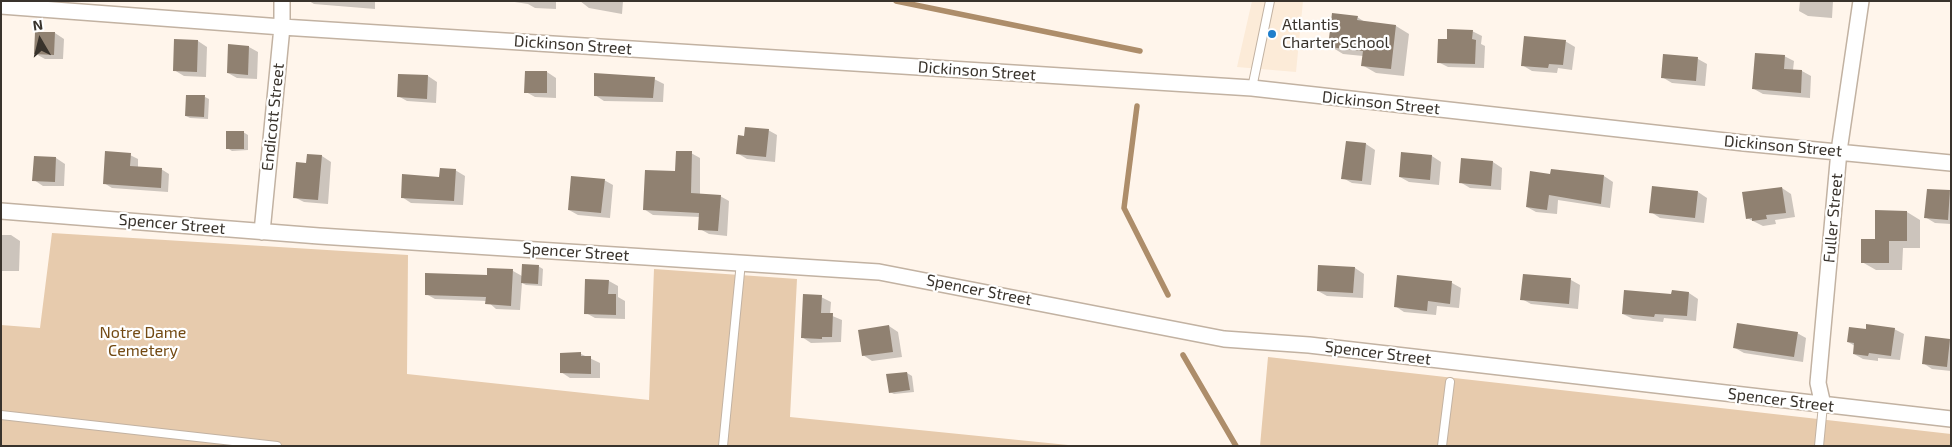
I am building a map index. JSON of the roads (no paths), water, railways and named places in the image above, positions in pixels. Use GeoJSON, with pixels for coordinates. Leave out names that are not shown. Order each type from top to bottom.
{"type":"FeatureCollection","features":[{"type":"Feature","properties":{"kind":"street","name":"Endicott Street"},"geometry":{"type":"LineString","coordinates":[[262,232],[282,27],[282,1]]}},
{"type":"Feature","properties":{"kind":"street","name":"Fuller Street"},"geometry":{"type":"LineString","coordinates":[[1823,405],[1818,383],[1839,152],[1861,1]]}},
{"type":"Feature","properties":{"kind":"street","name":"Dickinson Street"},"geometry":{"type":"LineString","coordinates":[[1,6],[68,6],[282,27],[1252,88],[1744,143],[1951,163]]}},
{"type":"Feature","properties":{"kind":"street","name":"Spencer Street"},"geometry":{"type":"LineString","coordinates":[[1,211],[262,232],[879,272],[1224,339],[1309,345],[1951,419]]}},
{"type":"Feature","properties":{"kind":"lane"},"geometry":{"type":"LineString","coordinates":[[1252,88],[1270,1]]}},
{"type":"Feature","properties":{"kind":"lane"},"geometry":{"type":"LineString","coordinates":[[723,446],[741,262]]}},
{"type":"Feature","properties":{"kind":"lane"},"geometry":{"type":"LineString","coordinates":[[1442,446],[1450,382]]}},
{"type":"Feature","properties":{"kind":"lane"},"geometry":{"type":"LineString","coordinates":[[1818,446],[1823,405]]}},
{"type":"Feature","properties":{"kind":"lane"},"geometry":{"type":"LineString","coordinates":[[1,416],[276,446]]}},
{"type":"Feature","properties":{"kind":"waterway"},"geometry":{"type":"LineString","coordinates":[[896,1],[1140,51]]}},
{"type":"Feature","properties":{"kind":"waterway"},"geometry":{"type":"LineString","coordinates":[[1137,106],[1124,208],[1168,295]]}},
{"type":"Feature","properties":{"kind":"waterway"},"geometry":{"type":"LineString","coordinates":[[1183,355],[1236,446]]}},
{"type":"Feature","properties":{"kind":"place","name":"Atlantis Charter School"},"geometry":{"type":"Point","coordinates":[1272,34]}},
{"type":"Feature","properties":{"kind":"park label","name":"Notre Dame Cemetery"},"geometry":{"type":"Point","coordinates":[143,342]}}]}
